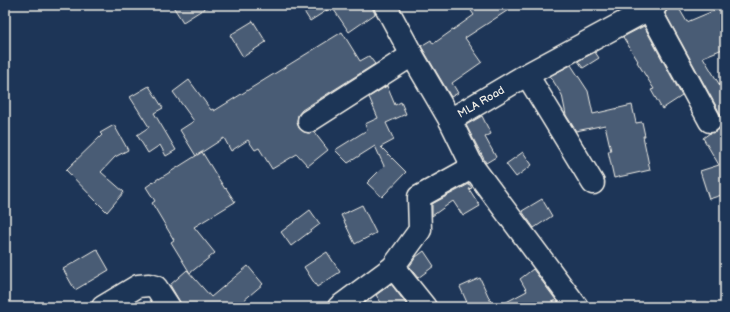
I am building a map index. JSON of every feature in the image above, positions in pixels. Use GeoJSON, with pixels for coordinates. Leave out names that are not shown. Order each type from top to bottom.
{"type":"FeatureCollection","features":[{"type":"Feature","properties":{"kind":"street"},"geometry":{"type":"LineString","coordinates":[[385,5],[450,120]]}},
{"type":"Feature","properties":{"kind":"street"},"geometry":{"type":"LineString","coordinates":[[652,7],[710,121]]}},
{"type":"Feature","properties":{"kind":"street","name":"MLA Road"},"geometry":{"type":"LineString","coordinates":[[577,307],[473,167],[450,120],[527,75],[652,7]]}},
{"type":"Feature","properties":{"kind":"street"},"geometry":{"type":"LineString","coordinates":[[308,121],[412,55]]}},
{"type":"Feature","properties":{"kind":"street"},"geometry":{"type":"LineString","coordinates":[[527,75],[593,183]]}},
{"type":"Feature","properties":{"kind":"street"},"geometry":{"type":"LineString","coordinates":[[340,307],[393,267],[420,230],[419,197],[473,167]]}},
{"type":"Feature","properties":{"kind":"street"},"geometry":{"type":"LineString","coordinates":[[393,267],[425,307]]}},
{"type":"Feature","properties":{"kind":"street"},"geometry":{"type":"LineString","coordinates":[[103,307],[138,286],[149,285],[156,287],[170,307]]}},
{"type":"Feature","properties":{"kind":"building"},"geometry":{"type":"Polygon","coordinates":[[[172,5],[210,5],[183,22],[172,5]]]}},
{"type":"Feature","properties":{"kind":"building"},"geometry":{"type":"Polygon","coordinates":[[[300,5],[371,5],[375,14],[349,32],[332,7],[310,21],[300,5]]]}},
{"type":"Feature","properties":{"kind":"building"},"geometry":{"type":"Polygon","coordinates":[[[467,5],[516,5],[465,38],[482,62],[452,83],[458,93],[451,97],[421,46],[431,40],[433,44],[474,15],[467,5]]]}},
{"type":"Feature","properties":{"kind":"building"},"geometry":{"type":"Polygon","coordinates":[[[668,5],[677,5],[687,22],[725,6],[725,48],[703,57],[725,94],[725,194],[709,199],[700,171],[719,165],[703,138],[710,133],[716,132],[721,126],[721,115],[665,13],[668,5]]]}},
{"type":"Feature","properties":{"kind":"building"},"geometry":{"type":"Polygon","coordinates":[[[253,21],[266,42],[243,57],[230,35],[253,21]]]}},
{"type":"Feature","properties":{"kind":"building"},"geometry":{"type":"Polygon","coordinates":[[[644,26],[682,96],[662,109],[651,90],[654,89],[623,37],[644,26]]]}},
{"type":"Feature","properties":{"kind":"building"},"geometry":{"type":"Polygon","coordinates":[[[342,32],[360,61],[369,56],[375,64],[302,110],[298,115],[297,122],[299,128],[304,132],[314,132],[328,150],[308,166],[297,154],[272,169],[259,148],[255,150],[248,140],[231,151],[224,138],[196,156],[180,130],[194,121],[173,92],[189,80],[211,110],[213,109],[214,111],[342,32]]]}},
{"type":"Feature","properties":{"kind":"building"},"geometry":{"type":"Polygon","coordinates":[[[595,52],[599,58],[583,68],[578,61],[595,52]]]}},
{"type":"Feature","properties":{"kind":"building"},"geometry":{"type":"Polygon","coordinates":[[[571,65],[588,91],[593,114],[632,105],[636,123],[642,122],[645,136],[643,136],[650,170],[614,178],[608,151],[611,151],[605,125],[576,131],[566,115],[562,95],[550,76],[571,65]]]}},
{"type":"Feature","properties":{"kind":"building"},"geometry":{"type":"Polygon","coordinates":[[[149,86],[163,108],[154,113],[176,150],[166,156],[160,145],[148,153],[137,135],[149,127],[130,97],[149,86]]]}},
{"type":"Feature","properties":{"kind":"building"},"geometry":{"type":"Polygon","coordinates":[[[387,86],[395,105],[401,102],[406,114],[386,123],[394,140],[381,147],[406,172],[382,197],[367,183],[384,166],[375,146],[348,163],[335,150],[367,130],[365,124],[378,118],[369,97],[387,86]]]}},
{"type":"Feature","properties":{"kind":"building"},"geometry":{"type":"Polygon","coordinates":[[[482,116],[491,134],[485,137],[496,157],[486,163],[466,125],[482,116]]]}},
{"type":"Feature","properties":{"kind":"building"},"geometry":{"type":"Polygon","coordinates":[[[114,125],[128,150],[115,157],[101,172],[124,192],[107,212],[66,170],[102,135],[100,133],[114,125]]]}},
{"type":"Feature","properties":{"kind":"building"},"geometry":{"type":"Polygon","coordinates":[[[202,152],[235,202],[194,227],[215,253],[190,273],[171,242],[174,240],[152,203],[155,201],[146,187],[202,152]]]}},
{"type":"Feature","properties":{"kind":"building"},"geometry":{"type":"Polygon","coordinates":[[[523,152],[532,165],[516,177],[506,164],[523,152]]]}},
{"type":"Feature","properties":{"kind":"building"},"geometry":{"type":"Polygon","coordinates":[[[469,184],[472,188],[469,189],[480,206],[463,216],[453,201],[432,216],[432,204],[469,184]]]}},
{"type":"Feature","properties":{"kind":"building"},"geometry":{"type":"Polygon","coordinates":[[[542,199],[552,216],[534,228],[522,211],[542,199]]]}},
{"type":"Feature","properties":{"kind":"building"},"geometry":{"type":"Polygon","coordinates":[[[362,205],[376,233],[355,244],[341,215],[362,205]]]}},
{"type":"Feature","properties":{"kind":"building"},"geometry":{"type":"Polygon","coordinates":[[[310,210],[320,224],[291,246],[281,232],[310,210]]]}},
{"type":"Feature","properties":{"kind":"building"},"geometry":{"type":"Polygon","coordinates":[[[97,249],[109,270],[75,290],[63,269],[97,249]]]}},
{"type":"Feature","properties":{"kind":"building"},"geometry":{"type":"Polygon","coordinates":[[[424,251],[434,266],[418,278],[409,267],[416,257],[424,251]]]}},
{"type":"Feature","properties":{"kind":"building"},"geometry":{"type":"Polygon","coordinates":[[[327,252],[340,272],[317,287],[304,267],[327,252]]]}},
{"type":"Feature","properties":{"kind":"building"},"geometry":{"type":"Polygon","coordinates":[[[248,266],[263,284],[236,307],[183,307],[170,285],[187,270],[211,297],[248,266]]]}},
{"type":"Feature","properties":{"kind":"building"},"geometry":{"type":"Polygon","coordinates":[[[533,269],[556,300],[545,307],[497,307],[527,291],[520,279],[533,269]]]}},
{"type":"Feature","properties":{"kind":"building"},"geometry":{"type":"Polygon","coordinates":[[[480,278],[491,302],[481,307],[469,307],[460,287],[480,278]]]}},
{"type":"Feature","properties":{"kind":"building"},"geometry":{"type":"Polygon","coordinates":[[[391,284],[408,307],[384,307],[376,295],[391,284]]]}}]}
